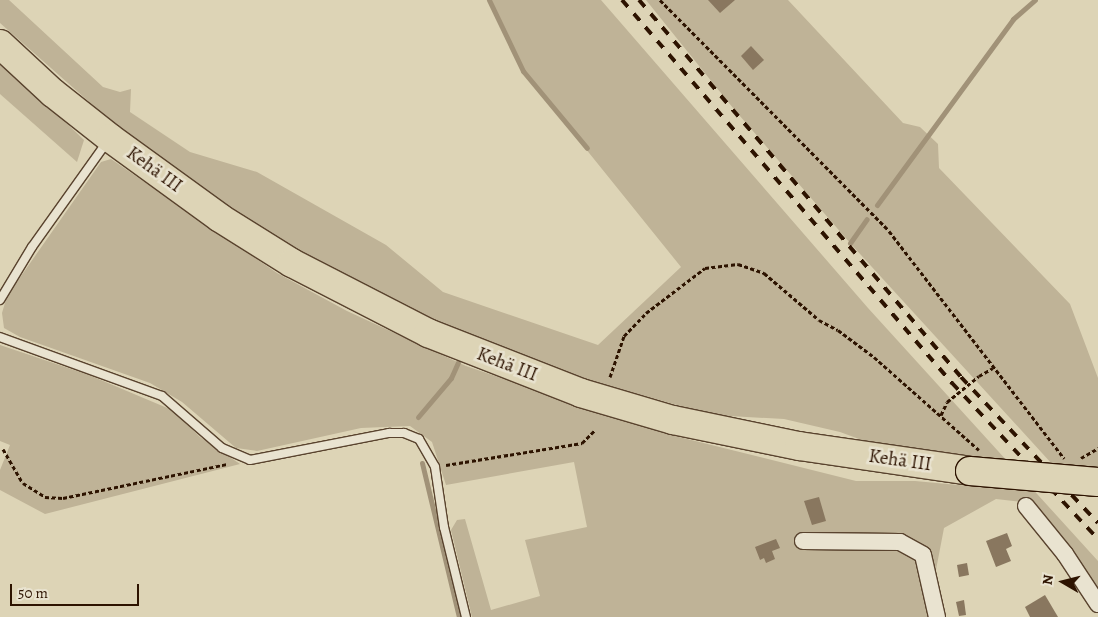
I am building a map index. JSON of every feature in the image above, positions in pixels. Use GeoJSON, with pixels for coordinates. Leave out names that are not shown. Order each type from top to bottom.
{"type":"FeatureCollection","features":[{"type":"Feature","properties":{"kind":"highway","name":"Kehä III"},"geometry":{"type":"LineString","coordinates":[[0,44],[53,93],[110,138],[220,218],[292,263],[428,333],[498,362],[581,392],[673,420],[799,446],[976,462],[1098,482]]}},
{"type":"Feature","properties":{"kind":"street"},"geometry":{"type":"LineString","coordinates":[[1026,506],[1065,554],[1098,604]]}},
{"type":"Feature","properties":{"kind":"street"},"geometry":{"type":"LineString","coordinates":[[803,541],[900,542],[923,555],[937,617]]}},
{"type":"Feature","properties":{"kind":"lane"},"geometry":{"type":"LineString","coordinates":[[0,300],[32,247],[110,138]]}},
{"type":"Feature","properties":{"kind":"lane"},"geometry":{"type":"LineString","coordinates":[[0,337],[162,396],[222,448],[250,460],[389,433],[404,433],[419,439],[435,467],[444,527],[466,617]]}},
{"type":"Feature","properties":{"kind":"path"},"geometry":{"type":"LineString","coordinates":[[660,0],[855,194],[889,231],[993,368],[1068,462]]}},
{"type":"Feature","properties":{"kind":"path"},"geometry":{"type":"LineString","coordinates":[[610,377],[624,336],[646,313],[705,268],[738,264],[764,273],[819,320],[838,330],[874,357],[941,415],[976,462]]}},
{"type":"Feature","properties":{"kind":"path"},"geometry":{"type":"LineString","coordinates":[[941,415],[947,402],[979,376],[993,368]]}},
{"type":"Feature","properties":{"kind":"path"},"geometry":{"type":"LineString","coordinates":[[435,467],[582,443],[595,430]]}},
{"type":"Feature","properties":{"kind":"path"},"geometry":{"type":"LineString","coordinates":[[1077,459],[1098,448]]}},
{"type":"Feature","properties":{"kind":"path"},"geometry":{"type":"LineString","coordinates":[[3,449],[23,482],[45,497],[63,498],[140,480],[250,460]]}},
{"type":"Feature","properties":{"kind":"shaded area"},"geometry":{"type":"Polygon","coordinates":[[[0,0],[9,0],[103,87],[120,92],[131,89],[130,112],[190,152],[257,172],[386,245],[443,292],[598,345],[681,267],[523,71],[489,0],[601,0],[868,308],[1098,561],[1098,589],[1071,550],[1030,503],[996,499],[944,528],[927,617],[472,617],[451,530],[457,520],[465,519],[491,610],[540,596],[525,540],[587,527],[574,462],[446,485],[432,442],[410,426],[361,428],[257,451],[236,448],[182,402],[150,383],[20,337],[4,328],[2,313],[7,296],[101,162],[111,159],[277,273],[347,311],[466,366],[663,433],[856,481],[915,481],[990,488],[972,457],[881,447],[840,432],[784,419],[712,415],[589,380],[411,313],[250,223],[121,130],[0,23],[0,0]]]}},
{"type":"Feature","properties":{"kind":"shaded area"},"geometry":{"type":"Polygon","coordinates":[[[646,0],[788,0],[903,123],[920,127],[938,144],[939,168],[1070,304],[1098,378],[1098,468],[1052,464],[850,243],[733,108],[646,0]]]}},
{"type":"Feature","properties":{"kind":"shaded area"},"geometry":{"type":"Polygon","coordinates":[[[0,59],[84,140],[77,162],[0,94],[0,59]]]}},
{"type":"Feature","properties":{"kind":"shaded area"},"geometry":{"type":"Polygon","coordinates":[[[0,345],[89,375],[172,410],[200,437],[240,464],[45,514],[0,490],[0,470],[10,445],[0,441],[0,345]]]}},
{"type":"Feature","properties":{"kind":"building"},"geometry":{"type":"Polygon","coordinates":[[[708,0],[735,0],[720,13],[708,0]]]}},
{"type":"Feature","properties":{"kind":"building"},"geometry":{"type":"Polygon","coordinates":[[[751,46],[764,60],[753,70],[741,56],[751,46]]]}},
{"type":"Feature","properties":{"kind":"building"},"geometry":{"type":"Polygon","coordinates":[[[819,497],[826,521],[812,525],[804,501],[819,497]]]}},
{"type":"Feature","properties":{"kind":"building"},"geometry":{"type":"Polygon","coordinates":[[[1007,533],[1012,546],[1006,549],[1011,561],[996,567],[986,541],[1007,533]]]}},
{"type":"Feature","properties":{"kind":"building"},"geometry":{"type":"Polygon","coordinates":[[[776,539],[780,548],[772,551],[775,559],[766,563],[764,558],[760,560],[755,547],[776,539]]]}},
{"type":"Feature","properties":{"kind":"building"},"geometry":{"type":"Polygon","coordinates":[[[967,563],[969,575],[959,577],[957,565],[967,563]]]}},
{"type":"Feature","properties":{"kind":"building"},"geometry":{"type":"Polygon","coordinates":[[[1045,595],[1058,617],[1030,617],[1025,607],[1045,595]]]}},
{"type":"Feature","properties":{"kind":"building"},"geometry":{"type":"Polygon","coordinates":[[[964,600],[966,615],[959,616],[956,602],[964,600]]]}},
{"type":"Feature","properties":{"kind":"waterway"},"geometry":{"type":"LineString","coordinates":[[489,0],[523,71],[587,148]]}},
{"type":"Feature","properties":{"kind":"waterway"},"geometry":{"type":"LineString","coordinates":[[877,205],[1013,19],[1035,0]]}},
{"type":"Feature","properties":{"kind":"waterway"},"geometry":{"type":"LineString","coordinates":[[850,243],[867,219]]}},
{"type":"Feature","properties":{"kind":"waterway"},"geometry":{"type":"LineString","coordinates":[[418,417],[451,378],[458,362]]}},
{"type":"Feature","properties":{"kind":"waterway"},"geometry":{"type":"LineString","coordinates":[[422,463],[459,617]]}},
{"type":"Feature","properties":{"kind":"railway"},"geometry":{"type":"LineString","coordinates":[[622,0],[952,383],[1098,539]]}},
{"type":"Feature","properties":{"kind":"railway"},"geometry":{"type":"LineString","coordinates":[[639,0],[961,377],[1098,523]]}}]}
